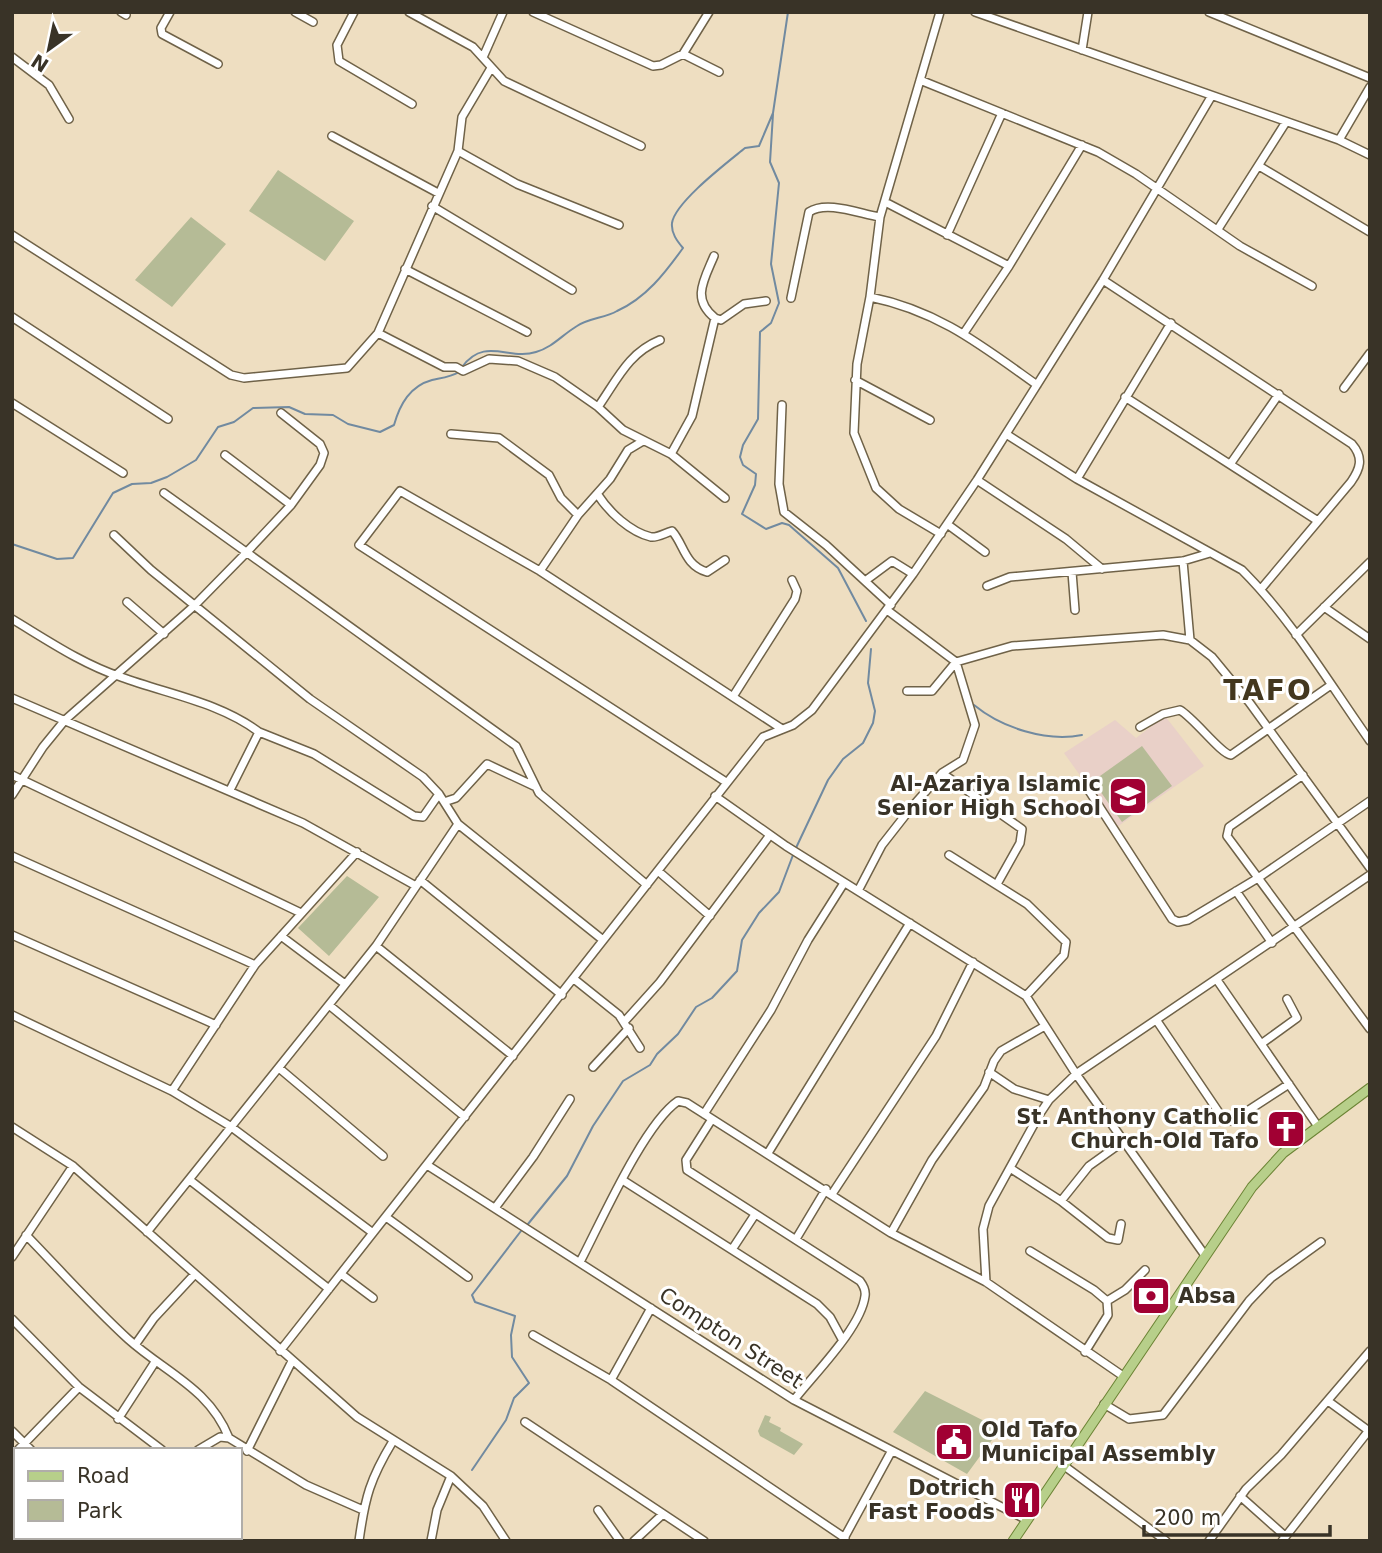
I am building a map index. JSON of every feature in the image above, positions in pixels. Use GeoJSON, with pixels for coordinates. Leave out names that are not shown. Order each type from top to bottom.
{"type":"FeatureCollection","features":[{"type":"Feature","properties":{"kind":"main road"},"geometry":{"type":"LineString","coordinates":[[1013,1541],[1204,1254],[1266,1170],[1317,1125],[1370,1088]]}},
{"type":"Feature","properties":{"kind":"street"},"geometry":{"type":"LineString","coordinates":[[170,12],[161,28],[162,34],[218,64]]}},
{"type":"Feature","properties":{"kind":"street"},"geometry":{"type":"LineString","coordinates":[[295,12],[313,22]]}},
{"type":"Feature","properties":{"kind":"street"},"geometry":{"type":"LineString","coordinates":[[354,12],[337,45],[339,61],[412,104]]}},
{"type":"Feature","properties":{"kind":"street"},"geometry":{"type":"LineString","coordinates":[[409,12],[419,14],[484,55],[491,68],[504,80],[641,146]]}},
{"type":"Feature","properties":{"kind":"street"},"geometry":{"type":"LineString","coordinates":[[484,55],[503,12]]}},
{"type":"Feature","properties":{"kind":"street"},"geometry":{"type":"LineString","coordinates":[[533,12],[653,66],[683,54],[709,12]]}},
{"type":"Feature","properties":{"kind":"street"},"geometry":{"type":"LineString","coordinates":[[940,12],[880,217],[870,297],[855,380],[854,433],[876,488],[900,509],[941,534]]}},
{"type":"Feature","properties":{"kind":"street"},"geometry":{"type":"LineString","coordinates":[[975,12],[1339,140],[1370,155]]}},
{"type":"Feature","properties":{"kind":"street"},"geometry":{"type":"LineString","coordinates":[[1082,50],[1088,12]]}},
{"type":"Feature","properties":{"kind":"street"},"geometry":{"type":"LineString","coordinates":[[1209,12],[1370,78]]}},
{"type":"Feature","properties":{"kind":"street"},"geometry":{"type":"LineString","coordinates":[[683,54],[719,72]]}},
{"type":"Feature","properties":{"kind":"street"},"geometry":{"type":"LineString","coordinates":[[12,57],[49,85],[68,119]]}},
{"type":"Feature","properties":{"kind":"street"},"geometry":{"type":"LineString","coordinates":[[12,235],[231,375],[244,378],[338,371],[355,362],[378,333],[458,151],[462,117],[491,68]]}},
{"type":"Feature","properties":{"kind":"street"},"geometry":{"type":"LineString","coordinates":[[920,80],[1082,145],[1158,189],[1240,246],[1312,286]]}},
{"type":"Feature","properties":{"kind":"street"},"geometry":{"type":"LineString","coordinates":[[1339,140],[1370,87]]}},
{"type":"Feature","properties":{"kind":"street"},"geometry":{"type":"LineString","coordinates":[[280,1351],[562,995],[726,782],[763,737],[801,721],[812,710],[889,608],[977,480],[1037,385],[1158,189],[1211,97]]}},
{"type":"Feature","properties":{"kind":"street"},"geometry":{"type":"LineString","coordinates":[[947,235],[1002,113]]}},
{"type":"Feature","properties":{"kind":"street"},"geometry":{"type":"LineString","coordinates":[[1218,229],[1286,122]]}},
{"type":"Feature","properties":{"kind":"street"},"geometry":{"type":"LineString","coordinates":[[332,136],[438,193]]}},
{"type":"Feature","properties":{"kind":"street"},"geometry":{"type":"LineString","coordinates":[[964,333],[1009,266],[1082,145]]}},
{"type":"Feature","properties":{"kind":"street"},"geometry":{"type":"LineString","coordinates":[[458,151],[517,184],[620,225]]}},
{"type":"Feature","properties":{"kind":"street"},"geometry":{"type":"LineString","coordinates":[[1259,166],[1370,232]]}},
{"type":"Feature","properties":{"kind":"street"},"geometry":{"type":"LineString","coordinates":[[885,202],[1009,266]]}},
{"type":"Feature","properties":{"kind":"street"},"geometry":{"type":"LineString","coordinates":[[432,206],[572,290]]}},
{"type":"Feature","properties":{"kind":"street"},"geometry":{"type":"LineString","coordinates":[[791,298],[810,212],[816,208],[829,208],[880,217]]}},
{"type":"Feature","properties":{"kind":"street"},"geometry":{"type":"LineString","coordinates":[[714,256],[700,296],[702,305],[715,318]]}},
{"type":"Feature","properties":{"kind":"street"},"geometry":{"type":"LineString","coordinates":[[405,269],[527,331]]}},
{"type":"Feature","properties":{"kind":"street"},"geometry":{"type":"LineString","coordinates":[[1103,280],[1279,394],[1352,444],[1358,452],[1361,461],[1357,473],[1261,589]]}},
{"type":"Feature","properties":{"kind":"street"},"geometry":{"type":"LineString","coordinates":[[870,297],[907,305],[964,333],[1037,385]]}},
{"type":"Feature","properties":{"kind":"street"},"geometry":{"type":"LineString","coordinates":[[715,318],[726,317],[744,304],[766,301]]}},
{"type":"Feature","properties":{"kind":"street"},"geometry":{"type":"LineString","coordinates":[[12,317],[168,419]]}},
{"type":"Feature","properties":{"kind":"street"},"geometry":{"type":"LineString","coordinates":[[671,454],[692,416],[715,318]]}},
{"type":"Feature","properties":{"kind":"street"},"geometry":{"type":"LineString","coordinates":[[1077,479],[1171,323]]}},
{"type":"Feature","properties":{"kind":"street"},"geometry":{"type":"LineString","coordinates":[[378,333],[439,366],[458,368],[489,359],[518,361],[555,377],[598,407],[624,430],[671,454],[701,482],[725,498]]}},
{"type":"Feature","properties":{"kind":"street"},"geometry":{"type":"LineString","coordinates":[[598,407],[631,358],[642,348],[660,340]]}},
{"type":"Feature","properties":{"kind":"street"},"geometry":{"type":"LineString","coordinates":[[1344,388],[1370,353]]}},
{"type":"Feature","properties":{"kind":"street"},"geometry":{"type":"LineString","coordinates":[[855,380],[930,420]]}},
{"type":"Feature","properties":{"kind":"street"},"geometry":{"type":"LineString","coordinates":[[1231,463],[1279,394]]}},
{"type":"Feature","properties":{"kind":"street"},"geometry":{"type":"LineString","coordinates":[[1125,397],[1318,521]]}},
{"type":"Feature","properties":{"kind":"street"},"geometry":{"type":"LineString","coordinates":[[12,403],[123,473]]}},
{"type":"Feature","properties":{"kind":"street"},"geometry":{"type":"LineString","coordinates":[[782,405],[779,484],[784,512],[826,545],[865,581],[889,608],[956,662],[972,708],[975,731],[963,760],[942,774],[882,845],[858,891]]}},
{"type":"Feature","properties":{"kind":"street"},"geometry":{"type":"LineString","coordinates":[[12,795],[65,720],[194,606],[291,505],[320,465],[324,453],[320,444],[281,413]]}},
{"type":"Feature","properties":{"kind":"street"},"geometry":{"type":"LineString","coordinates":[[624,430],[628,450]]}},
{"type":"Feature","properties":{"kind":"street"},"geometry":{"type":"LineString","coordinates":[[450,434],[499,438],[549,475],[561,498],[578,515]]}},
{"type":"Feature","properties":{"kind":"street"},"geometry":{"type":"LineString","coordinates":[[1006,434],[1077,479],[1242,570],[1261,589],[1296,635],[1370,741]]}},
{"type":"Feature","properties":{"kind":"street"},"geometry":{"type":"LineString","coordinates":[[540,571],[578,515],[598,495],[628,450],[643,441]]}},
{"type":"Feature","properties":{"kind":"street"},"geometry":{"type":"LineString","coordinates":[[225,455],[291,505]]}},
{"type":"Feature","properties":{"kind":"street"},"geometry":{"type":"LineString","coordinates":[[977,480],[1066,539],[1102,569]]}},
{"type":"Feature","properties":{"kind":"street"},"geometry":{"type":"LineString","coordinates":[[726,782],[359,545],[400,491],[540,571],[734,695],[782,729]]}},
{"type":"Feature","properties":{"kind":"street"},"geometry":{"type":"LineString","coordinates":[[164,493],[516,746],[534,786]]}},
{"type":"Feature","properties":{"kind":"street"},"geometry":{"type":"LineString","coordinates":[[598,495],[614,514],[639,532],[654,537],[672,531],[682,552],[700,570],[707,572],[725,561]]}},
{"type":"Feature","properties":{"kind":"street"},"geometry":{"type":"LineString","coordinates":[[947,524],[985,552]]}},
{"type":"Feature","properties":{"kind":"street"},"geometry":{"type":"LineString","coordinates":[[114,535],[194,606],[310,699],[423,778],[439,794],[458,824],[603,940]]}},
{"type":"Feature","properties":{"kind":"street"},"geometry":{"type":"LineString","coordinates":[[987,586],[1010,577],[1183,561],[1210,553]]}},
{"type":"Feature","properties":{"kind":"street"},"geometry":{"type":"LineString","coordinates":[[865,581],[892,561],[913,573]]}},
{"type":"Feature","properties":{"kind":"street"},"geometry":{"type":"LineString","coordinates":[[1183,561],[1190,640]]}},
{"type":"Feature","properties":{"kind":"street"},"geometry":{"type":"LineString","coordinates":[[1296,635],[1370,562]]}},
{"type":"Feature","properties":{"kind":"street"},"geometry":{"type":"LineString","coordinates":[[1072,572],[1075,610]]}},
{"type":"Feature","properties":{"kind":"street"},"geometry":{"type":"LineString","coordinates":[[734,695],[795,599],[797,591],[792,580]]}},
{"type":"Feature","properties":{"kind":"street"},"geometry":{"type":"LineString","coordinates":[[127,602],[164,634]]}},
{"type":"Feature","properties":{"kind":"street"},"geometry":{"type":"LineString","coordinates":[[1324,607],[1370,639]]}},
{"type":"Feature","properties":{"kind":"street"},"geometry":{"type":"LineString","coordinates":[[12,619],[59,647],[117,676],[234,714],[259,732],[321,757],[414,817],[423,817],[439,794]]}},
{"type":"Feature","properties":{"kind":"street"},"geometry":{"type":"LineString","coordinates":[[907,691],[932,691],[956,662],[1012,646],[1163,635],[1190,640],[1224,670],[1370,867]]}},
{"type":"Feature","properties":{"kind":"street"},"geometry":{"type":"LineString","coordinates":[[1140,727],[1163,714],[1180,710],[1199,723],[1228,755],[1331,685]]}},
{"type":"Feature","properties":{"kind":"street"},"geometry":{"type":"LineString","coordinates":[[12,698],[303,823],[418,883],[562,995]]}},
{"type":"Feature","properties":{"kind":"street"},"geometry":{"type":"LineString","coordinates":[[230,790],[259,732]]}},
{"type":"Feature","properties":{"kind":"street"},"geometry":{"type":"LineString","coordinates":[[444,802],[456,798],[487,764],[534,786],[565,817],[647,885]]}},
{"type":"Feature","properties":{"kind":"street"},"geometry":{"type":"LineString","coordinates":[[942,774],[1022,829],[1020,843],[997,884]]}},
{"type":"Feature","properties":{"kind":"street"},"geometry":{"type":"LineString","coordinates":[[12,775],[301,913]]}},
{"type":"Feature","properties":{"kind":"street"},"geometry":{"type":"LineString","coordinates":[[1303,775],[1227,830],[1227,836],[1370,1029]]}},
{"type":"Feature","properties":{"kind":"street"},"geometry":{"type":"LineString","coordinates":[[1086,786],[1172,919],[1178,922],[1188,920],[1258,878],[1370,801]]}},
{"type":"Feature","properties":{"kind":"street"},"geometry":{"type":"LineString","coordinates":[[715,796],[786,846],[1026,996],[1076,1074],[1204,1254]]}},
{"type":"Feature","properties":{"kind":"street"},"geometry":{"type":"LineString","coordinates":[[147,1233],[376,946],[458,824]]}},
{"type":"Feature","properties":{"kind":"street"},"geometry":{"type":"LineString","coordinates":[[593,1068],[770,835]]}},
{"type":"Feature","properties":{"kind":"street"},"geometry":{"type":"LineString","coordinates":[[172,1091],[255,965],[357,852]]}},
{"type":"Feature","properties":{"kind":"street"},"geometry":{"type":"LineString","coordinates":[[949,855],[1027,904],[1066,942],[1064,955],[1026,996]]}},
{"type":"Feature","properties":{"kind":"street"},"geometry":{"type":"LineString","coordinates":[[12,856],[255,965]]}},
{"type":"Feature","properties":{"kind":"street"},"geometry":{"type":"LineString","coordinates":[[658,871],[709,916]]}},
{"type":"Feature","properties":{"kind":"street"},"geometry":{"type":"LineString","coordinates":[[986,1282],[984,1219],[1049,1100],[1076,1074],[1370,875]]}},
{"type":"Feature","properties":{"kind":"street"},"geometry":{"type":"LineString","coordinates":[[704,1114],[771,1010],[808,940],[844,883]]}},
{"type":"Feature","properties":{"kind":"street"},"geometry":{"type":"LineString","coordinates":[[1237,891],[1272,943]]}},
{"type":"Feature","properties":{"kind":"street"},"geometry":{"type":"LineString","coordinates":[[768,1153],[910,923]]}},
{"type":"Feature","properties":{"kind":"street"},"geometry":{"type":"LineString","coordinates":[[12,935],[216,1025]]}},
{"type":"Feature","properties":{"kind":"street"},"geometry":{"type":"LineString","coordinates":[[281,936],[345,984]]}},
{"type":"Feature","properties":{"kind":"street"},"geometry":{"type":"LineString","coordinates":[[376,946],[513,1056]]}},
{"type":"Feature","properties":{"kind":"street"},"geometry":{"type":"LineString","coordinates":[[796,1240],[936,1036],[973,962]]}},
{"type":"Feature","properties":{"kind":"street"},"geometry":{"type":"LineString","coordinates":[[574,979],[627,1025],[640,1048]]}},
{"type":"Feature","properties":{"kind":"street"},"geometry":{"type":"LineString","coordinates":[[1217,980],[1317,1125]]}},
{"type":"Feature","properties":{"kind":"street"},"geometry":{"type":"LineString","coordinates":[[1261,1044],[1297,1018],[1287,999]]}},
{"type":"Feature","properties":{"kind":"street"},"geometry":{"type":"LineString","coordinates":[[329,1005],[465,1117]]}},
{"type":"Feature","properties":{"kind":"street"},"geometry":{"type":"LineString","coordinates":[[12,1015],[172,1091],[230,1126],[373,1233]]}},
{"type":"Feature","properties":{"kind":"street"},"geometry":{"type":"LineString","coordinates":[[1157,1021],[1224,1120],[1232,1122],[1289,1084]]}},
{"type":"Feature","properties":{"kind":"street"},"geometry":{"type":"LineString","coordinates":[[891,1233],[932,1160],[984,1087],[1001,1051],[1045,1026]]}},
{"type":"Feature","properties":{"kind":"street"},"geometry":{"type":"LineString","coordinates":[[279,1068],[383,1156]]}},
{"type":"Feature","properties":{"kind":"street"},"geometry":{"type":"LineString","coordinates":[[989,1072],[1014,1089],[1049,1100]]}},
{"type":"Feature","properties":{"kind":"street"},"geometry":{"type":"LineString","coordinates":[[495,1208],[570,1099]]}},
{"type":"Feature","properties":{"kind":"street"},"geometry":{"type":"LineString","coordinates":[[580,1262],[650,1134],[670,1107],[678,1101],[768,1153],[891,1233],[986,1282],[1123,1376]]}},
{"type":"Feature","properties":{"kind":"street"},"geometry":{"type":"LineString","coordinates":[[712,1119],[686,1160],[687,1170],[754,1216],[860,1281],[864,1288],[859,1311],[842,1339],[794,1400]]}},
{"type":"Feature","properties":{"kind":"street"},"geometry":{"type":"LineString","coordinates":[[12,1127],[74,1166],[357,1417],[451,1476],[483,1506],[506,1541]]}},
{"type":"Feature","properties":{"kind":"street"},"geometry":{"type":"LineString","coordinates":[[1061,1201],[1089,1166],[1124,1142]]}},
{"type":"Feature","properties":{"kind":"street","name":"Compton Street"},"geometry":{"type":"LineString","coordinates":[[427,1165],[794,1400],[1027,1520]]}},
{"type":"Feature","properties":{"kind":"street"},"geometry":{"type":"LineString","coordinates":[[12,1257],[74,1166]]}},
{"type":"Feature","properties":{"kind":"street"},"geometry":{"type":"LineString","coordinates":[[1010,1168],[1061,1201],[1108,1238],[1118,1240],[1121,1224]]}},
{"type":"Feature","properties":{"kind":"street"},"geometry":{"type":"LineString","coordinates":[[191,1181],[329,1289]]}},
{"type":"Feature","properties":{"kind":"street"},"geometry":{"type":"LineString","coordinates":[[624,1181],[817,1304],[830,1317],[842,1339]]}},
{"type":"Feature","properties":{"kind":"street"},"geometry":{"type":"LineString","coordinates":[[733,1248],[754,1216]]}},
{"type":"Feature","properties":{"kind":"street"},"geometry":{"type":"LineString","coordinates":[[386,1217],[468,1277]]}},
{"type":"Feature","properties":{"kind":"street"},"geometry":{"type":"LineString","coordinates":[[26,1235],[135,1345],[207,1399],[220,1415],[229,1438],[247,1451],[331,1497],[363,1510]]}},
{"type":"Feature","properties":{"kind":"street"},"geometry":{"type":"LineString","coordinates":[[1104,1404],[1129,1419],[1163,1415],[1249,1301],[1271,1278],[1321,1242]]}},
{"type":"Feature","properties":{"kind":"street"},"geometry":{"type":"LineString","coordinates":[[1030,1251],[1094,1290],[1107,1301],[1108,1315],[1085,1352]]}},
{"type":"Feature","properties":{"kind":"street"},"geometry":{"type":"LineString","coordinates":[[1107,1301],[1125,1290],[1145,1270]]}},
{"type":"Feature","properties":{"kind":"street"},"geometry":{"type":"LineString","coordinates":[[341,1274],[373,1298]]}},
{"type":"Feature","properties":{"kind":"street"},"geometry":{"type":"LineString","coordinates":[[135,1345],[155,1318],[194,1275]]}},
{"type":"Feature","properties":{"kind":"street"},"geometry":{"type":"LineString","coordinates":[[611,1380],[651,1308]]}},
{"type":"Feature","properties":{"kind":"street"},"geometry":{"type":"LineString","coordinates":[[12,1319],[79,1387],[159,1448]]}},
{"type":"Feature","properties":{"kind":"street"},"geometry":{"type":"LineString","coordinates":[[533,1335],[611,1380],[844,1539],[891,1452]]}},
{"type":"Feature","properties":{"kind":"street"},"geometry":{"type":"LineString","coordinates":[[1209,1541],[1240,1496],[1328,1401],[1370,1351]]}},
{"type":"Feature","properties":{"kind":"street"},"geometry":{"type":"LineString","coordinates":[[247,1451],[292,1361]]}},
{"type":"Feature","properties":{"kind":"street"},"geometry":{"type":"LineString","coordinates":[[118,1419],[155,1362]]}},
{"type":"Feature","properties":{"kind":"street"},"geometry":{"type":"LineString","coordinates":[[20,1448],[79,1387]]}},
{"type":"Feature","properties":{"kind":"street"},"geometry":{"type":"LineString","coordinates":[[1240,1496],[1284,1538],[1369,1430],[1328,1401]]}},
{"type":"Feature","properties":{"kind":"street"},"geometry":{"type":"LineString","coordinates":[[525,1422],[704,1541]]}},
{"type":"Feature","properties":{"kind":"street"},"geometry":{"type":"LineString","coordinates":[[12,1431],[19,1448]]}},
{"type":"Feature","properties":{"kind":"street"},"geometry":{"type":"LineString","coordinates":[[200,1448],[209,1441],[229,1438]]}},
{"type":"Feature","properties":{"kind":"street"},"geometry":{"type":"LineString","coordinates":[[359,1541],[363,1510],[374,1473],[393,1441]]}},
{"type":"Feature","properties":{"kind":"street"},"geometry":{"type":"LineString","coordinates":[[1063,1465],[1166,1541]]}},
{"type":"Feature","properties":{"kind":"street"},"geometry":{"type":"LineString","coordinates":[[431,1541],[437,1510],[451,1476]]}},
{"type":"Feature","properties":{"kind":"street"},"geometry":{"type":"LineString","coordinates":[[598,1510],[620,1541]]}},
{"type":"Feature","properties":{"kind":"street"},"geometry":{"type":"LineString","coordinates":[[634,1541],[663,1514]]}},
{"type":"Feature","properties":{"kind":"shaded area","name":"Al-Azariya Islamic Senior High School"},"geometry":{"type":"Polygon","coordinates":[[[1165,716],[1204,766],[1117,827],[1064,753],[1115,720],[1136,738],[1165,716]]]}},
{"type":"Feature","properties":{"kind":"green space"},"geometry":{"type":"Polygon","coordinates":[[[278,170],[354,221],[325,261],[249,211],[278,170]]]}},
{"type":"Feature","properties":{"kind":"green space"},"geometry":{"type":"Polygon","coordinates":[[[191,217],[226,244],[172,307],[135,280],[191,217]]]}},
{"type":"Feature","properties":{"kind":"green space"},"geometry":{"type":"Polygon","coordinates":[[[1142,746],[1172,786],[1122,822],[1093,781],[1142,746]]]}},
{"type":"Feature","properties":{"kind":"green space"},"geometry":{"type":"Polygon","coordinates":[[[347,876],[379,897],[329,956],[298,928],[347,876]]]}},
{"type":"Feature","properties":{"kind":"green space"},"geometry":{"type":"Polygon","coordinates":[[[925,1391],[1000,1429],[967,1474],[893,1432],[925,1391]]]}},
{"type":"Feature","properties":{"kind":"green space"},"geometry":{"type":"Polygon","coordinates":[[[765,1415],[771,1417],[769,1422],[781,1428],[780,1431],[803,1444],[794,1455],[760,1436],[758,1431],[765,1415]]]}},
{"type":"Feature","properties":{"kind":"waterway"},"geometry":{"type":"LineString","coordinates":[[462,367],[479,353],[488,351],[526,354],[542,350],[582,323],[627,306],[654,284],[683,248],[672,227],[675,214],[682,204],[745,148],[759,146],[773,113],[788,12]]}},
{"type":"Feature","properties":{"kind":"waterway"},"geometry":{"type":"LineString","coordinates":[[773,114],[770,162],[779,183],[771,264],[779,303],[771,323],[760,332],[758,419],[743,445],[740,457],[743,465],[756,474],[755,485],[742,514],[766,529],[782,523],[789,525],[838,568],[866,621]]}},
{"type":"Feature","properties":{"kind":"waterway"},"geometry":{"type":"LineString","coordinates":[[12,544],[57,559],[73,558],[113,493],[132,484],[151,483],[167,477],[196,460],[218,427],[234,422],[253,408],[289,407],[305,414],[333,415],[348,424],[380,432],[394,425],[399,410],[412,391],[424,383],[459,372]]}},
{"type":"Feature","properties":{"kind":"waterway"},"geometry":{"type":"LineString","coordinates":[[795,850],[828,780],[843,759],[863,743],[873,723],[875,711],[868,683],[871,649]]}},
{"type":"Feature","properties":{"kind":"waterway"},"geometry":{"type":"LineString","coordinates":[[974,705],[998,720],[1039,735],[1082,735]]}},
{"type":"Feature","properties":{"kind":"waterway"},"geometry":{"type":"LineString","coordinates":[[528,1224],[567,1176],[593,1126],[623,1081],[650,1065],[657,1054],[678,1034],[696,1007],[712,998],[737,971],[742,940],[759,913],[779,892],[793,855]]}},
{"type":"Feature","properties":{"kind":"waterway"},"geometry":{"type":"LineString","coordinates":[[472,1470],[506,1420],[514,1398],[529,1383],[512,1357],[511,1335],[515,1316],[475,1302],[472,1295],[521,1231]]}},
{"type":"Feature","properties":{"kind":"place","name":"Al-Azariya Islamic Senior High School"},"geometry":{"type":"Point","coordinates":[1128,796]}},
{"type":"Feature","properties":{"kind":"place","name":"St. Anthony Catholic Church-Old Tafo"},"geometry":{"type":"Point","coordinates":[1286,1129]}},
{"type":"Feature","properties":{"kind":"place","name":"Absa"},"geometry":{"type":"Point","coordinates":[1151,1296]}},
{"type":"Feature","properties":{"kind":"place","name":"Old Tafo Municipal Assembly"},"geometry":{"type":"Point","coordinates":[954,1442]}},
{"type":"Feature","properties":{"kind":"place","name":"Dotrich Fast Foods"},"geometry":{"type":"Point","coordinates":[1022,1500]}},
{"type":"Feature","properties":{"kind":"district","name":"TAFO"},"geometry":{"type":"Point","coordinates":[1268,690]}}]}
